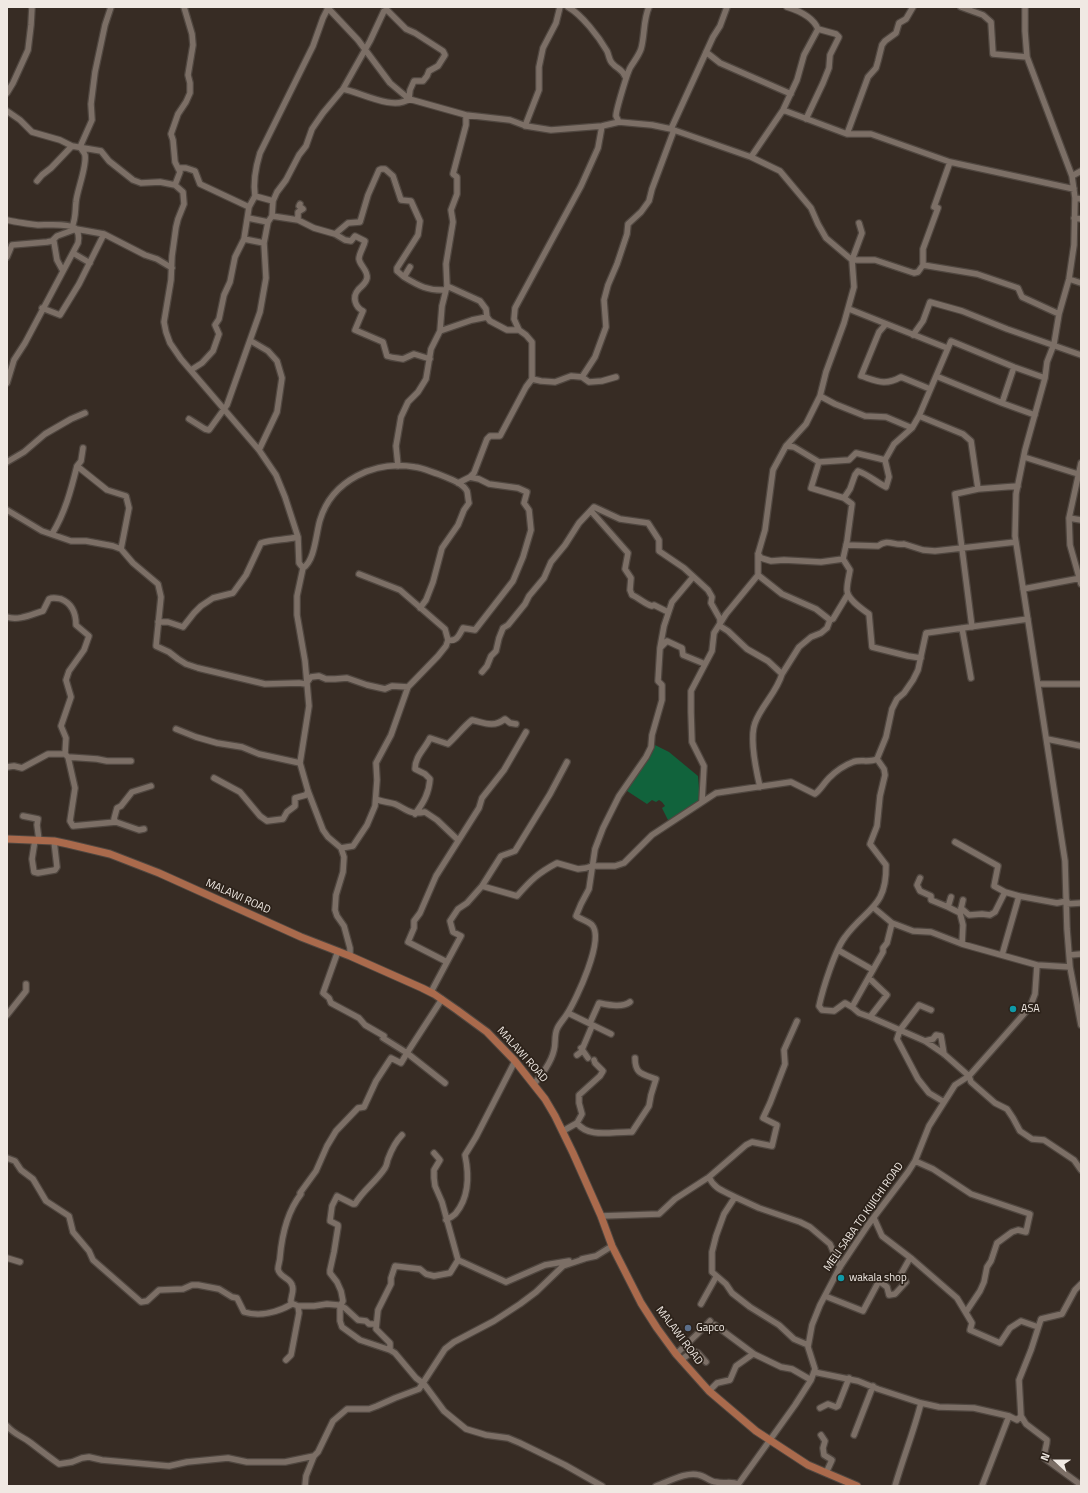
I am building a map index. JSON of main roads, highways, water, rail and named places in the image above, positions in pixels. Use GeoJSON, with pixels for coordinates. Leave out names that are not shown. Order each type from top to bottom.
{"type":"FeatureCollection","features":[{"type":"Feature","properties":{"kind":"main road","name":"MALAWI ROAD"},"geometry":{"type":"LineString","coordinates":[[7,839],[37,840],[68,844],[110,854],[159,873],[301,937],[350,956],[431,992],[487,1032],[515,1061],[545,1099],[563,1131],[601,1216],[612,1246],[641,1303],[676,1354],[709,1390],[743,1420],[770,1441],[826,1473],[856,1486]]}},
{"type":"Feature","properties":{"kind":"place","name":"ASA"},"geometry":{"type":"Point","coordinates":[1013,1009]}},
{"type":"Feature","properties":{"kind":"place","name":"wakala shop"},"geometry":{"type":"Point","coordinates":[841,1278]}},
{"type":"Feature","properties":{"kind":"place","name":"Gapco"},"geometry":{"type":"Point","coordinates":[688,1328]}}]}
